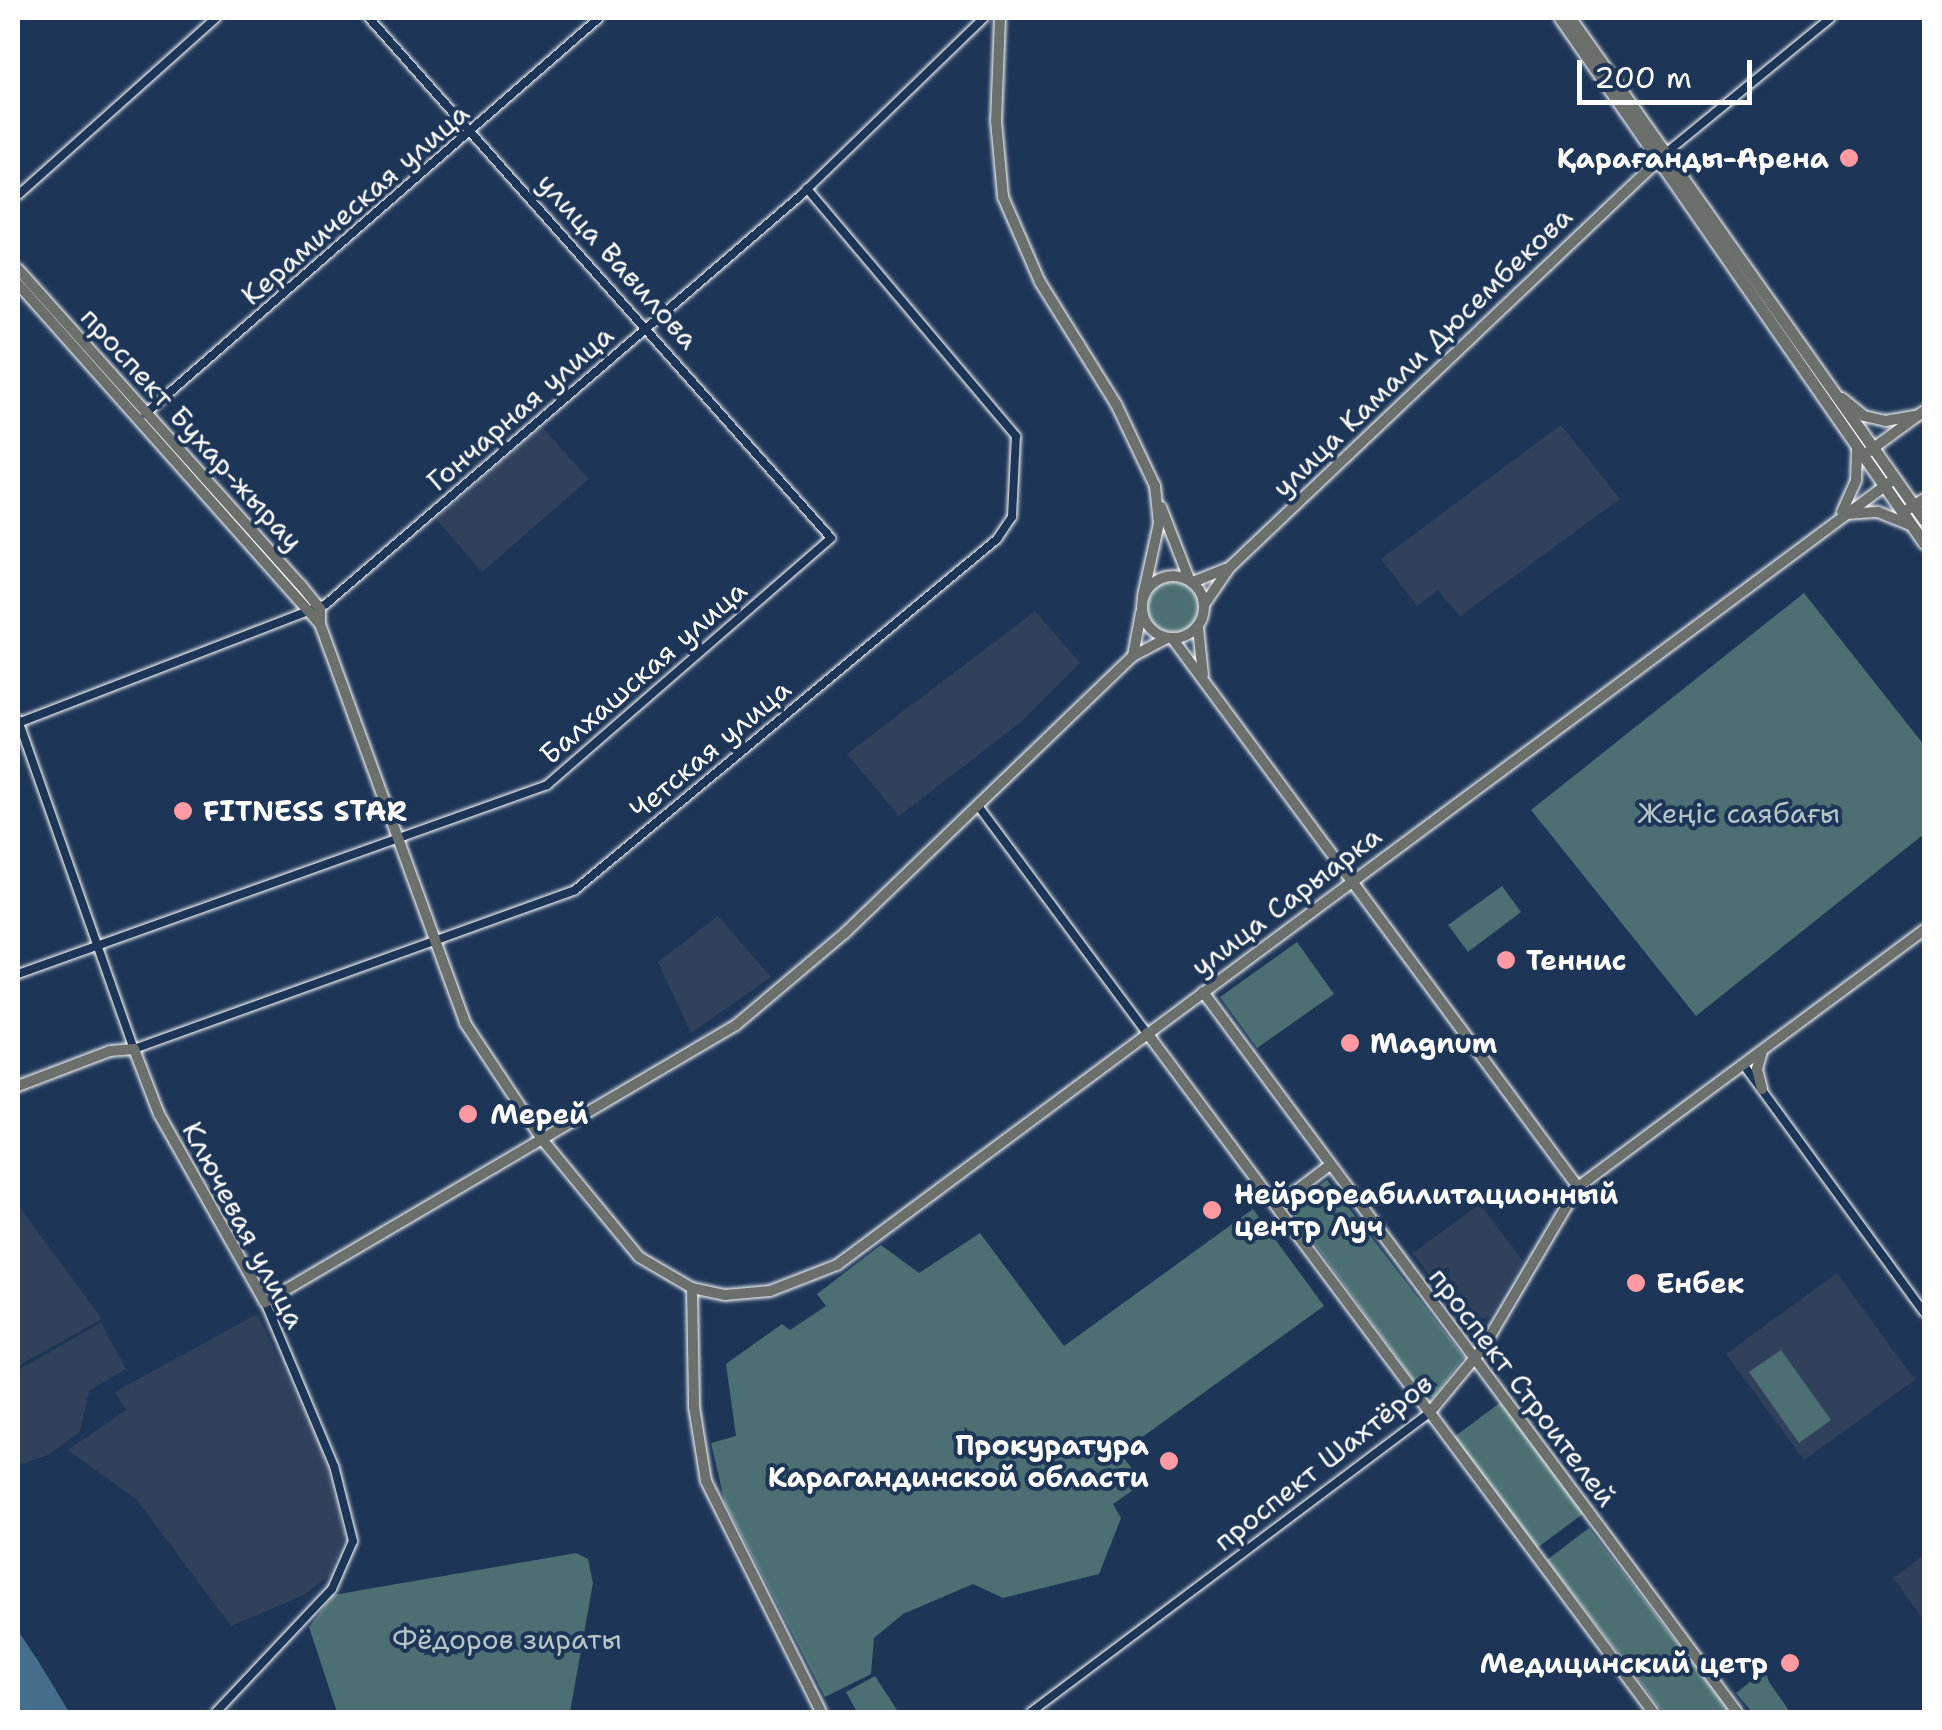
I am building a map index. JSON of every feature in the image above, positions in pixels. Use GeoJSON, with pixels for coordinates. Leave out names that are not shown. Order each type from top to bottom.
{"type":"FeatureCollection","features":[{"type":"Feature","properties":{"kind":"highway"},"geometry":{"type":"LineString","coordinates":[[1560,18],[1835,393],[1865,450]]}},
{"type":"Feature","properties":{"kind":"highway"},"geometry":{"type":"LineString","coordinates":[[1570,18],[1865,450],[1914,506],[1924,543]]}},
{"type":"Feature","properties":{"kind":"main road"},"geometry":{"type":"LineString","coordinates":[[1000,18],[996,150],[1011,226],[1142,452],[1158,502],[1204,605]]}},
{"type":"Feature","properties":{"kind":"main road","name":"улица Камали Дюсембекова"},"geometry":{"type":"LineString","coordinates":[[1230,567],[1663,155]]}},
{"type":"Feature","properties":{"kind":"main road","name":"проспект Бухар-жырау"},"geometry":{"type":"LineString","coordinates":[[18,269],[316,611]]}},
{"type":"Feature","properties":{"kind":"main road","name":"проспект Бухар-жырау"},"geometry":{"type":"LineString","coordinates":[[18,284],[143,416]]}},
{"type":"Feature","properties":{"kind":"main road"},"geometry":{"type":"LineString","coordinates":[[1835,393],[1864,416],[1884,421],[1921,413]]}},
{"type":"Feature","properties":{"kind":"main road"},"geometry":{"type":"LineString","coordinates":[[1919,524],[1878,512],[1841,515],[1865,450],[1921,413]]}},
{"type":"Feature","properties":{"kind":"main road","name":"улица Сарыарка"},"geometry":{"type":"LineString","coordinates":[[692,1288],[770,1291],[837,1264],[1890,482]]}},
{"type":"Feature","properties":{"kind":"main road"},"geometry":{"type":"LineString","coordinates":[[1133,656],[1158,502]]}},
{"type":"Feature","properties":{"kind":"main road"},"geometry":{"type":"LineString","coordinates":[[1142,602],[1160,578],[1191,581],[1230,567]]}},
{"type":"Feature","properties":{"kind":"main road"},"geometry":{"type":"LineString","coordinates":[[1206,685],[1196,644],[1204,605],[1230,567]]}},
{"type":"Feature","properties":{"kind":"main road"},"geometry":{"type":"LineString","coordinates":[[1142,602],[1148,627],[1170,638],[1578,1188]]}},
{"type":"Feature","properties":{"kind":"main road"},"geometry":{"type":"LineString","coordinates":[[316,611],[465,1023],[541,1138],[622,1241],[692,1288],[694,1406],[706,1482],[821,1712]]}},
{"type":"Feature","properties":{"kind":"main road"},"geometry":{"type":"LineString","coordinates":[[265,1302],[756,1010],[980,807],[1133,656],[1170,638],[1190,634],[1201,620]]}},
{"type":"Feature","properties":{"kind":"main road","name":"проспект Шахтёров"},"geometry":{"type":"LineString","coordinates":[[1430,1412],[1475,1359],[1578,1188],[1924,930]]}},
{"type":"Feature","properties":{"kind":"main road","name":"проспект Строителей"},"geometry":{"type":"LineString","coordinates":[[1202,992],[1736,1712]]}},
{"type":"Feature","properties":{"kind":"main road"},"geometry":{"type":"LineString","coordinates":[[1147,1033],[1653,1712]]}},
{"type":"Feature","properties":{"kind":"main road"},"geometry":{"type":"LineString","coordinates":[[1762,1088],[1757,1067],[1765,1048]]}},
{"type":"Feature","properties":{"kind":"main road","name":"Четская улица"},"geometry":{"type":"LineString","coordinates":[[18,1086],[110,1050],[134,1049]]}},
{"type":"Feature","properties":{"kind":"main road","name":"Ключевая улица"},"geometry":{"type":"LineString","coordinates":[[134,1049],[159,1114],[265,1302]]}},
{"type":"Feature","properties":{"kind":"main road"},"geometry":{"type":"LineString","coordinates":[[1276,1206],[1330,1165]]}},
{"type":"Feature","properties":{"kind":"street"},"geometry":{"type":"LineString","coordinates":[[18,195],[216,18]]}},
{"type":"Feature","properties":{"kind":"street","name":"улица Вавилова"},"geometry":{"type":"LineString","coordinates":[[369,18],[831,538]]}},
{"type":"Feature","properties":{"kind":"street","name":"Керамическая улица"},"geometry":{"type":"LineString","coordinates":[[143,416],[599,18]]}},
{"type":"Feature","properties":{"kind":"street","name":"Гончарная улица"},"geometry":{"type":"LineString","coordinates":[[18,722],[316,611],[807,189],[984,18]]}},
{"type":"Feature","properties":{"kind":"street","name":"улица Камали Дюсембекова"},"geometry":{"type":"LineString","coordinates":[[1663,155],[1831,18]]}},
{"type":"Feature","properties":{"kind":"street","name":"Четская улица"},"geometry":{"type":"LineString","coordinates":[[134,1049],[574,890],[997,539],[1012,517],[1016,436],[807,189]]}},
{"type":"Feature","properties":{"kind":"street","name":"Балхашская улица"},"geometry":{"type":"LineString","coordinates":[[18,974],[400,840],[556,780],[831,538]]}},
{"type":"Feature","properties":{"kind":"street","name":"Ключевая улица"},"geometry":{"type":"LineString","coordinates":[[18,722],[100,943],[134,1049]]}},
{"type":"Feature","properties":{"kind":"street"},"geometry":{"type":"LineString","coordinates":[[980,807],[1147,1033]]}},
{"type":"Feature","properties":{"kind":"street"},"geometry":{"type":"LineString","coordinates":[[1744,1064],[1924,1312]]}},
{"type":"Feature","properties":{"kind":"street","name":"Ключевая улица"},"geometry":{"type":"LineString","coordinates":[[216,1712],[332,1588],[353,1541],[334,1466],[265,1302]]}},
{"type":"Feature","properties":{"kind":"street","name":"проспект Шахтёров"},"geometry":{"type":"LineString","coordinates":[[1031,1712],[1430,1412]]}},
{"type":"Feature","properties":{"kind":"shaded area"},"geometry":{"type":"Polygon","coordinates":[[[1561,425],[1620,499],[1460,616],[1438,590],[1417,606],[1381,559],[1561,425]]]}},
{"type":"Feature","properties":{"kind":"shaded area"},"geometry":{"type":"Polygon","coordinates":[[[541,426],[589,479],[482,572],[436,519],[541,426]]]}},
{"type":"Feature","properties":{"kind":"shaded area"},"geometry":{"type":"Polygon","coordinates":[[[1035,611],[1080,663],[1020,723],[899,816],[847,754],[1035,611]]]}},
{"type":"Feature","properties":{"kind":"shaded area"},"geometry":{"type":"Polygon","coordinates":[[[718,916],[771,977],[691,1033],[658,962],[718,916]]]}},
{"type":"Feature","properties":{"kind":"shaded area"},"geometry":{"type":"Polygon","coordinates":[[[1480,1204],[1523,1261],[1475,1341],[1413,1253],[1480,1204]]]}},
{"type":"Feature","properties":{"kind":"shaded area"},"geometry":{"type":"Polygon","coordinates":[[[18,1205],[102,1319],[18,1366],[18,1205]]]}},
{"type":"Feature","properties":{"kind":"shaded area"},"geometry":{"type":"Polygon","coordinates":[[[1837,1273],[1915,1380],[1804,1460],[1726,1354],[1837,1273]]]}},
{"type":"Feature","properties":{"kind":"shaded area"},"geometry":{"type":"Polygon","coordinates":[[[257,1314],[321,1447],[345,1535],[330,1575],[304,1595],[231,1626],[137,1500],[68,1450],[126,1410],[115,1392],[257,1314]]]}},
{"type":"Feature","properties":{"kind":"shaded area"},"geometry":{"type":"Polygon","coordinates":[[[101,1323],[126,1369],[89,1391],[80,1432],[48,1455],[18,1465],[18,1370],[101,1323]]]}},
{"type":"Feature","properties":{"kind":"shaded area"},"geometry":{"type":"Polygon","coordinates":[[[1924,1555],[1924,1621],[1893,1578],[1924,1555]]]}},
{"type":"Feature","properties":{"kind":"shaded area"},"geometry":{"type":"Polygon","coordinates":[[[18,1631],[37,1659],[69,1712],[18,1712],[18,1631]]]}},
{"type":"Feature","properties":{"kind":"green space"},"geometry":{"type":"Polygon","coordinates":[[[1173,582],[1190,590],[1198,607],[1190,624],[1173,632],[1156,624],[1148,607],[1156,590],[1173,582]]]}},
{"type":"Feature","properties":{"kind":"green space","name":"Жеңіс саябағы"},"geometry":{"type":"Polygon","coordinates":[[[1804,593],[1924,745],[1924,834],[1696,1016],[1531,810],[1804,593]]]}},
{"type":"Feature","properties":{"kind":"green space"},"geometry":{"type":"Polygon","coordinates":[[[1502,886],[1521,912],[1468,952],[1448,925],[1502,886]]]}},
{"type":"Feature","properties":{"kind":"green space"},"geometry":{"type":"Polygon","coordinates":[[[1297,942],[1334,994],[1257,1048],[1220,997],[1297,942]]]}},
{"type":"Feature","properties":{"kind":"green space"},"geometry":{"type":"Polygon","coordinates":[[[1327,1180],[1464,1357],[1434,1397],[1425,1396],[1293,1214],[1291,1206],[1327,1180]]]}},
{"type":"Feature","properties":{"kind":"green space"},"geometry":{"type":"Polygon","coordinates":[[[1253,1209],[1324,1306],[1120,1453],[1143,1483],[1113,1504],[1121,1518],[1099,1574],[1003,1598],[973,1584],[903,1614],[874,1638],[871,1674],[825,1697],[725,1503],[711,1443],[736,1436],[726,1364],[782,1324],[790,1330],[826,1306],[817,1294],[881,1245],[919,1273],[980,1233],[1064,1346],[1253,1209]]]}},
{"type":"Feature","properties":{"kind":"green space"},"geometry":{"type":"Polygon","coordinates":[[[1781,1350],[1831,1420],[1799,1443],[1749,1372],[1781,1350]]]}},
{"type":"Feature","properties":{"kind":"green space"},"geometry":{"type":"Polygon","coordinates":[[[1501,1402],[1584,1513],[1537,1548],[1454,1437],[1501,1402]]]}},
{"type":"Feature","properties":{"kind":"green space"},"geometry":{"type":"Polygon","coordinates":[[[1589,1528],[1730,1712],[1663,1712],[1547,1560],[1589,1528]]]}},
{"type":"Feature","properties":{"kind":"green space","name":"Фёдоров зираты"},"geometry":{"type":"Polygon","coordinates":[[[576,1553],[588,1559],[593,1583],[570,1712],[337,1712],[309,1627],[333,1595],[576,1553]]]}},
{"type":"Feature","properties":{"kind":"green space"},"geometry":{"type":"Polygon","coordinates":[[[1765,1670],[1790,1712],[1752,1712],[1736,1693],[1765,1670]]]}},
{"type":"Feature","properties":{"kind":"green space"},"geometry":{"type":"Polygon","coordinates":[[[875,1676],[897,1710],[857,1712],[846,1692],[875,1676]]]}},
{"type":"Feature","properties":{"kind":"place","name":"Қарағанды-Арена"},"geometry":{"type":"Point","coordinates":[1849,158]}},
{"type":"Feature","properties":{"kind":"place","name":"FITNESS STAR"},"geometry":{"type":"Point","coordinates":[183,811]}},
{"type":"Feature","properties":{"kind":"place","name":"Теннис"},"geometry":{"type":"Point","coordinates":[1506,960]}},
{"type":"Feature","properties":{"kind":"place","name":"Magnum"},"geometry":{"type":"Point","coordinates":[1350,1043]}},
{"type":"Feature","properties":{"kind":"place","name":"Мерей"},"geometry":{"type":"Point","coordinates":[468,1114]}},
{"type":"Feature","properties":{"kind":"place","name":"Нейрореабилитационный центр Луч"},"geometry":{"type":"Point","coordinates":[1212,1210]}},
{"type":"Feature","properties":{"kind":"place","name":"Енбек"},"geometry":{"type":"Point","coordinates":[1636,1283]}},
{"type":"Feature","properties":{"kind":"place","name":"Прокуратура Карагандинской области"},"geometry":{"type":"Point","coordinates":[1169,1461]}},
{"type":"Feature","properties":{"kind":"place","name":"Медицинский цетр"},"geometry":{"type":"Point","coordinates":[1790,1663]}}]}
